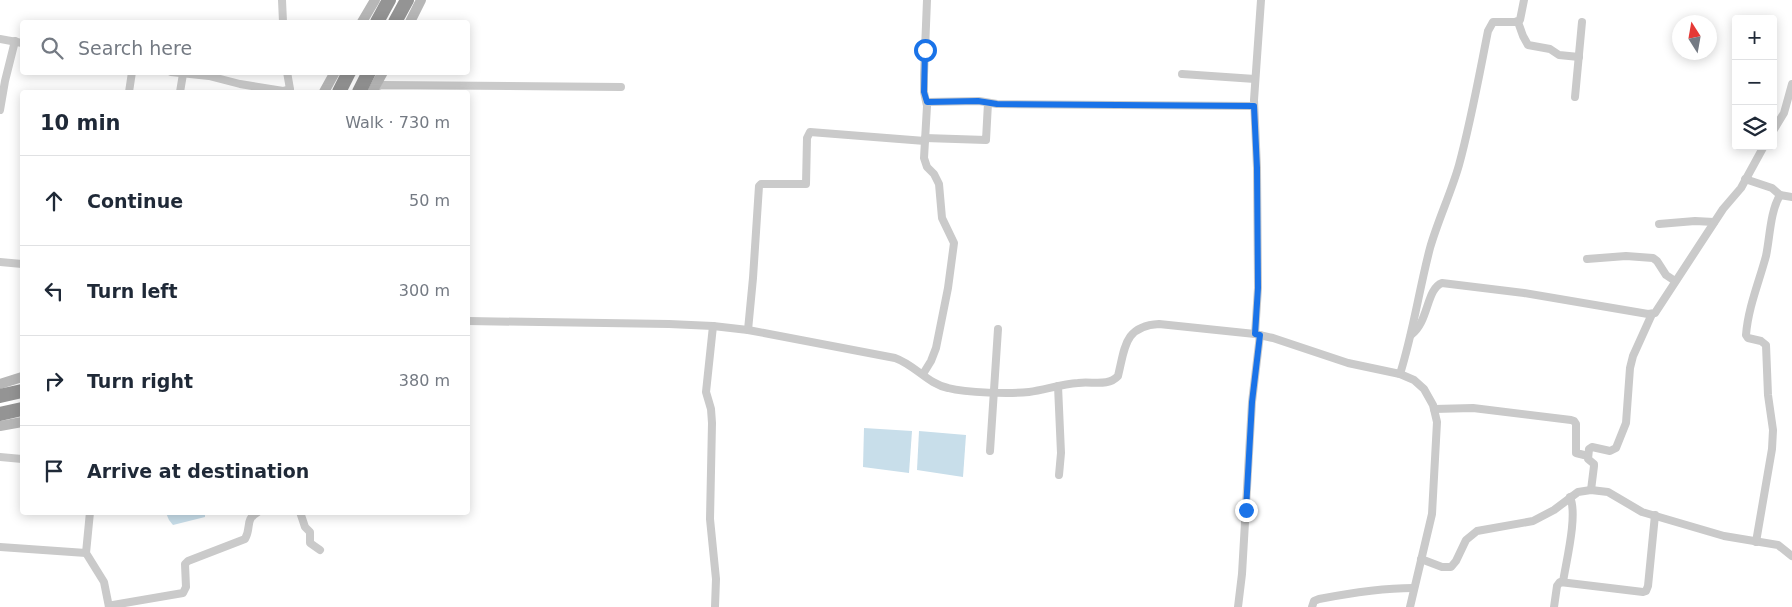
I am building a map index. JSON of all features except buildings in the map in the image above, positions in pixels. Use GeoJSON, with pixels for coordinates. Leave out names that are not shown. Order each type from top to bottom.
{"type":"FeatureCollection","features":[{"type":"Feature","properties":{"kind":"highway"},"geometry":{"type":"LineString","coordinates":[[378,20],[389,0]]}},
{"type":"Feature","properties":{"kind":"highway"},"geometry":{"type":"LineString","coordinates":[[396,20],[407,0]]}},
{"type":"Feature","properties":{"kind":"highway"},"geometry":{"type":"LineString","coordinates":[[340,90],[348,75]]}},
{"type":"Feature","properties":{"kind":"highway"},"geometry":{"type":"LineString","coordinates":[[360,90],[368,75]]}},
{"type":"Feature","properties":{"kind":"highway"},"geometry":{"type":"LineString","coordinates":[[0,396],[20,391]]}},
{"type":"Feature","properties":{"kind":"highway"},"geometry":{"type":"LineString","coordinates":[[0,414],[20,409]]}},
{"type":"Feature","properties":{"kind":"street"},"geometry":{"type":"LineString","coordinates":[[282,0],[282,20]]}},
{"type":"Feature","properties":{"kind":"street"},"geometry":{"type":"LineString","coordinates":[[363,20],[375,0]]}},
{"type":"Feature","properties":{"kind":"street"},"geometry":{"type":"LineString","coordinates":[[411,20],[422,0]]}},
{"type":"Feature","properties":{"kind":"street"},"geometry":{"type":"LineString","coordinates":[[923,374],[932,361],[936,348],[948,288],[954,244],[942,218],[939,184],[925,163],[927,102],[924,92],[924,75],[927,0]]}},
{"type":"Feature","properties":{"kind":"street"},"geometry":{"type":"LineString","coordinates":[[1238,607],[1242,574],[1257,334],[1257,168],[1254,80],[1261,0]]}},
{"type":"Feature","properties":{"kind":"street"},"geometry":{"type":"LineString","coordinates":[[1524,0],[1518,22],[1522,36],[1528,45],[1550,49],[1559,56],[1579,57]]}},
{"type":"Feature","properties":{"kind":"street"},"geometry":{"type":"LineString","coordinates":[[1400,374],[1411,335],[1432,241],[1451,192],[1461,156],[1490,25],[1497,21],[1518,22]]}},
{"type":"Feature","properties":{"kind":"street"},"geometry":{"type":"LineString","coordinates":[[1575,97],[1582,22]]}},
{"type":"Feature","properties":{"kind":"street"},"geometry":{"type":"LineString","coordinates":[[0,39],[19,42],[5,81],[0,110]]}},
{"type":"Feature","properties":{"kind":"street"},"geometry":{"type":"LineString","coordinates":[[1182,74],[1254,80]]}},
{"type":"Feature","properties":{"kind":"street"},"geometry":{"type":"LineString","coordinates":[[128,90],[131,75]]}},
{"type":"Feature","properties":{"kind":"street"},"geometry":{"type":"LineString","coordinates":[[180,90],[183,75]]}},
{"type":"Feature","properties":{"kind":"street"},"geometry":{"type":"LineString","coordinates":[[196,75],[276,90]]}},
{"type":"Feature","properties":{"kind":"street"},"geometry":{"type":"LineString","coordinates":[[288,75],[291,90]]}},
{"type":"Feature","properties":{"kind":"street"},"geometry":{"type":"LineString","coordinates":[[325,90],[333,75]]}},
{"type":"Feature","properties":{"kind":"street"},"geometry":{"type":"LineString","coordinates":[[373,90],[381,75]]}},
{"type":"Feature","properties":{"kind":"street"},"geometry":{"type":"LineString","coordinates":[[1777,124],[1784,113],[1792,84]]}},
{"type":"Feature","properties":{"kind":"street"},"geometry":{"type":"LineString","coordinates":[[373,90],[381,85],[621,87]]}},
{"type":"Feature","properties":{"kind":"street"},"geometry":{"type":"LineString","coordinates":[[927,102],[978,101],[988,103],[1254,106]]}},
{"type":"Feature","properties":{"kind":"street"},"geometry":{"type":"LineString","coordinates":[[748,330],[759,186],[761,184],[806,184],[806,138],[810,132],[925,140],[986,140],[988,135],[988,103]]}},
{"type":"Feature","properties":{"kind":"street"},"geometry":{"type":"LineString","coordinates":[[1591,490],[1594,466],[1592,462],[1588,461],[1589,449],[1592,447],[1610,451],[1616,448],[1626,423],[1630,368],[1633,356],[1652,314],[1658,309],[1714,222],[1746,179],[1762,150]]}},
{"type":"Feature","properties":{"kind":"street"},"geometry":{"type":"LineString","coordinates":[[1746,179],[1772,188],[1780,195],[1792,197]]}},
{"type":"Feature","properties":{"kind":"street"},"geometry":{"type":"LineString","coordinates":[[1756,542],[1772,449],[1773,430],[1768,395],[1766,345],[1761,341],[1748,338],[1746,331],[1780,195]]}},
{"type":"Feature","properties":{"kind":"street"},"geometry":{"type":"LineString","coordinates":[[1659,224],[1695,221],[1714,222]]}},
{"type":"Feature","properties":{"kind":"street"},"geometry":{"type":"LineString","coordinates":[[1587,259],[1626,256],[1653,258],[1666,275],[1675,281]]}},
{"type":"Feature","properties":{"kind":"street"},"geometry":{"type":"LineString","coordinates":[[0,262],[20,264]]}},
{"type":"Feature","properties":{"kind":"street"},"geometry":{"type":"LineString","coordinates":[[1423,282],[1435,288]]}},
{"type":"Feature","properties":{"kind":"street"},"geometry":{"type":"LineString","coordinates":[[1411,335],[1421,324],[1435,288],[1438,285],[1447,284],[1524,293],[1652,314]]}},
{"type":"Feature","properties":{"kind":"street"},"geometry":{"type":"LineString","coordinates":[[470,321],[660,324],[713,326],[748,330],[895,358],[905,362],[937,384],[947,388],[993,392],[1023,392],[1079,382],[1109,383],[1118,376],[1127,340],[1139,327],[1150,324],[1257,334],[1348,363],[1400,374],[1414,380],[1424,389],[1434,409],[1437,422],[1432,514],[1410,607]]}},
{"type":"Feature","properties":{"kind":"street"},"geometry":{"type":"LineString","coordinates":[[713,326],[706,392],[711,409],[712,423],[710,519],[716,579],[715,607]]}},
{"type":"Feature","properties":{"kind":"street"},"geometry":{"type":"LineString","coordinates":[[990,451],[998,329]]}},
{"type":"Feature","properties":{"kind":"street"},"geometry":{"type":"LineString","coordinates":[[0,384],[20,378]]}},
{"type":"Feature","properties":{"kind":"street"},"geometry":{"type":"LineString","coordinates":[[1058,386],[1061,453],[1059,475]]}},
{"type":"Feature","properties":{"kind":"street"},"geometry":{"type":"LineString","coordinates":[[1434,409],[1473,408],[1574,421],[1576,424],[1576,452],[1588,456]]}},
{"type":"Feature","properties":{"kind":"street"},"geometry":{"type":"LineString","coordinates":[[0,426],[20,422]]}},
{"type":"Feature","properties":{"kind":"street"},"geometry":{"type":"LineString","coordinates":[[0,457],[20,459]]}},
{"type":"Feature","properties":{"kind":"street"},"geometry":{"type":"LineString","coordinates":[[1421,559],[1442,567],[1451,566],[1456,561],[1466,540],[1477,531],[1533,521],[1554,510],[1578,492],[1591,490],[1608,492],[1634,508],[1724,536],[1778,545],[1792,556]]}},
{"type":"Feature","properties":{"kind":"street"},"geometry":{"type":"LineString","coordinates":[[1563,582],[1572,520],[1573,506],[1570,498]]}},
{"type":"Feature","properties":{"kind":"street"},"geometry":{"type":"LineString","coordinates":[[90,515],[86,553],[104,582],[109,607],[183,593],[186,586],[185,564],[188,561],[246,539],[249,520],[253,515]]}},
{"type":"Feature","properties":{"kind":"street"},"geometry":{"type":"LineString","coordinates":[[301,515],[305,527],[310,532],[310,543],[320,550]]}},
{"type":"Feature","properties":{"kind":"street"},"geometry":{"type":"LineString","coordinates":[[1554,607],[1558,583],[1563,582],[1646,591],[1654,515]]}},
{"type":"Feature","properties":{"kind":"street"},"geometry":{"type":"LineString","coordinates":[[0,548],[86,553]]}},
{"type":"Feature","properties":{"kind":"street"},"geometry":{"type":"LineString","coordinates":[[1312,607],[1314,601],[1319,599],[1385,589],[1413,588]]}},
{"type":"Feature","properties":{"kind":"water"},"geometry":{"type":"Polygon","coordinates":[[[864,428],[912,431],[909,473],[863,467],[864,428]]]}},
{"type":"Feature","properties":{"kind":"water"},"geometry":{"type":"Polygon","coordinates":[[[919,431],[966,435],[963,477],[917,470],[919,431]]]}},
{"type":"Feature","properties":{"kind":"water"},"geometry":{"type":"Polygon","coordinates":[[[167,515],[205,515],[205,517],[173,525],[167,515]]]}},
{"type":"Feature","properties":{"kind":"route"},"geometry":{"type":"LineString","coordinates":[[925,50],[924,92],[927,102],[978,101],[992,104],[1254,106],[1257,168],[1258,288],[1255,334],[1260,335],[1252,402],[1246,510]]}}]}
